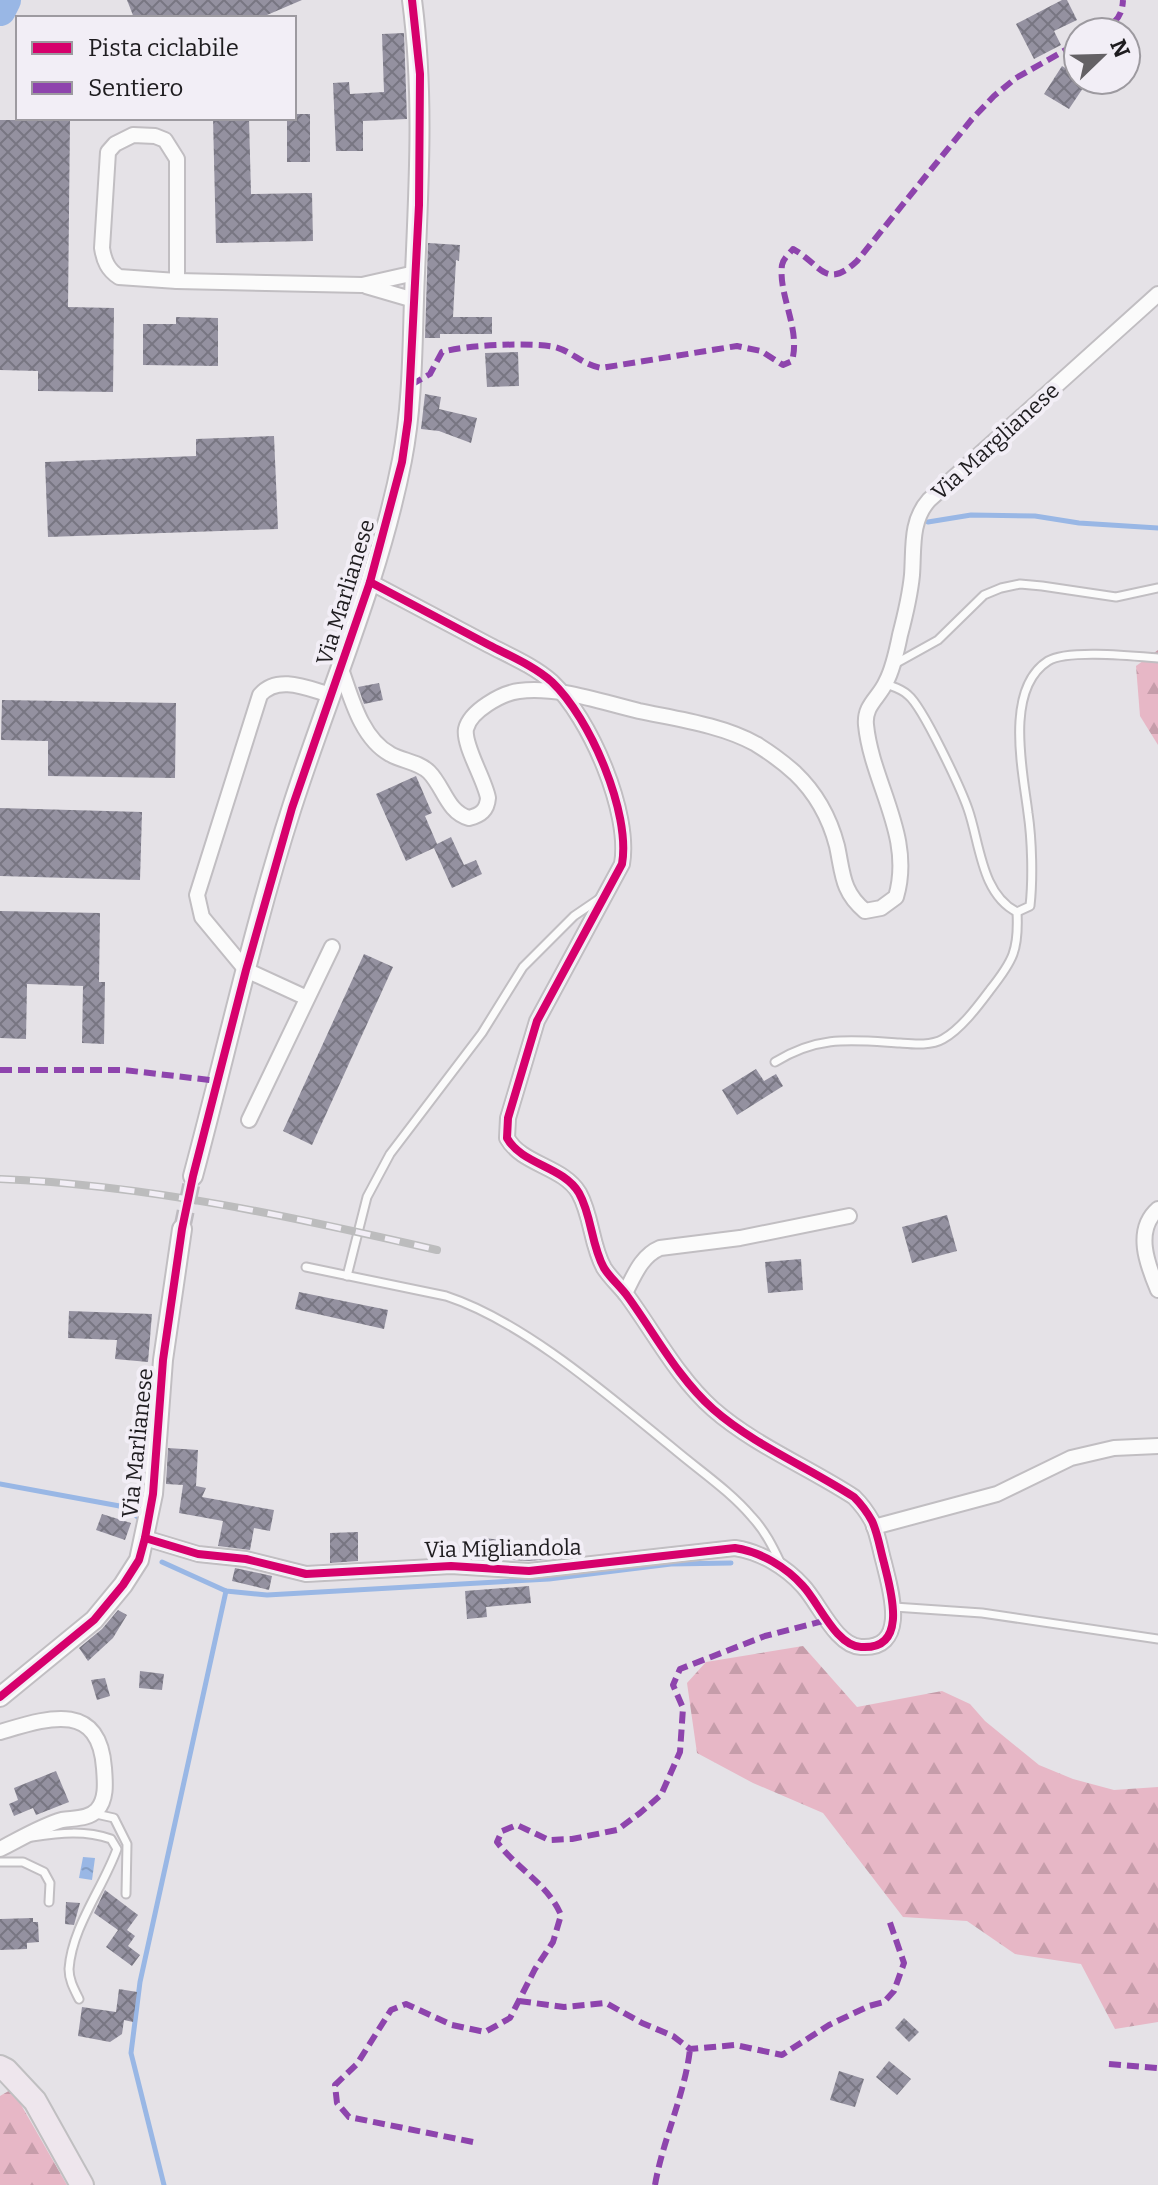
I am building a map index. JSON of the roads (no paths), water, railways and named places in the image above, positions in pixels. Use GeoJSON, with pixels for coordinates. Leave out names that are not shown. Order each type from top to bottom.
{"type":"FeatureCollection","features":[{"type":"Feature","properties":{"kind":"main road"},"geometry":{"type":"LineString","coordinates":[[0,2067],[35,2101],[82,2185]]}},
{"type":"Feature","properties":{"kind":"street","name":"Via Marlianese"},"geometry":{"type":"LineString","coordinates":[[193,1176],[292,808],[370,582],[404,448],[409,408],[420,104],[412,0]]}},
{"type":"Feature","properties":{"kind":"street"},"geometry":{"type":"LineString","coordinates":[[177,281],[177,159],[165,140],[155,136],[133,135],[115,144],[108,152],[106,161],[102,248],[111,272],[126,280],[362,285],[415,273]]}},
{"type":"Feature","properties":{"kind":"street"},"geometry":{"type":"LineString","coordinates":[[362,285],[414,300]]}},
{"type":"Feature","properties":{"kind":"street","name":"Via Marglianese"},"geometry":{"type":"LineString","coordinates":[[341,669],[356,711],[370,736],[389,754],[423,766],[432,774],[456,812],[469,818],[483,813],[488,798],[466,728],[473,717],[512,692],[534,690],[561,693],[718,730],[755,743],[793,770],[810,788],[824,811],[836,844],[843,880],[852,900],[865,911],[881,908],[896,897],[902,859],[899,837],[870,752],[866,722],[871,703],[886,684],[892,665],[911,579],[917,518],[922,508],[1158,294]]}},
{"type":"Feature","properties":{"kind":"street"},"geometry":{"type":"LineString","coordinates":[[370,582],[537,671],[561,693],[597,753],[618,804],[625,845],[622,864],[537,1021],[506,1129],[511,1145],[569,1181],[578,1192],[602,1265],[713,1409],[854,1497],[874,1527],[894,1607]]}},
{"type":"Feature","properties":{"kind":"street"},"geometry":{"type":"LineString","coordinates":[[307,998],[246,970],[202,917],[197,895],[263,691],[285,683],[331,695]]}},
{"type":"Feature","properties":{"kind":"street"},"geometry":{"type":"LineString","coordinates":[[249,1120],[332,947]]}},
{"type":"Feature","properties":{"kind":"street"},"geometry":{"type":"LineString","coordinates":[[1158,1209],[1147,1222],[1144,1241],[1158,1290]]}},
{"type":"Feature","properties":{"kind":"street"},"geometry":{"type":"LineString","coordinates":[[625,1293],[640,1263],[660,1248],[740,1238],[849,1216]]}},
{"type":"Feature","properties":{"kind":"street","name":"Via Marlianese"},"geometry":{"type":"LineString","coordinates":[[0,1697],[94,1620],[139,1560],[153,1494],[163,1360],[182,1229]]}},
{"type":"Feature","properties":{"kind":"street"},"geometry":{"type":"LineString","coordinates":[[874,1527],[997,1494],[1071,1458],[1114,1448],[1158,1446]]}},
{"type":"Feature","properties":{"kind":"street","name":"Via Migliandola"},"geometry":{"type":"LineString","coordinates":[[145,1538],[198,1554],[246,1559],[306,1574],[451,1566],[529,1571],[735,1548],[760,1555],[802,1584],[840,1637],[851,1645],[862,1647],[882,1641],[894,1621],[894,1607]]}},
{"type":"Feature","properties":{"kind":"street"},"geometry":{"type":"LineString","coordinates":[[0,1732],[45,1719],[65,1717],[79,1721],[90,1729],[99,1743],[105,1794],[94,1813],[60,1821],[0,1849]]}},
{"type":"Feature","properties":{"kind":"lane"},"geometry":{"type":"LineString","coordinates":[[892,665],[938,640],[984,595],[1001,588],[1020,584],[1116,597],[1158,588]]}},
{"type":"Feature","properties":{"kind":"lane"},"geometry":{"type":"LineString","coordinates":[[1017,912],[1030,906],[1032,885],[1029,816],[1019,738],[1030,680],[1047,661],[1064,656],[1158,658]]}},
{"type":"Feature","properties":{"kind":"lane"},"geometry":{"type":"LineString","coordinates":[[886,684],[910,696],[921,711],[968,808],[979,852],[995,894],[1017,912]]}},
{"type":"Feature","properties":{"kind":"lane"},"geometry":{"type":"LineString","coordinates":[[347,1276],[367,1197],[390,1154],[482,1033],[523,967],[574,916],[608,894]]}},
{"type":"Feature","properties":{"kind":"lane"},"geometry":{"type":"LineString","coordinates":[[775,1062],[790,1053],[825,1041],[845,1039],[921,1044],[942,1040],[962,1023],[1012,963],[1018,932],[1017,912]]}},
{"type":"Feature","properties":{"kind":"lane"},"geometry":{"type":"LineString","coordinates":[[306,1267],[462,1301],[540,1347],[635,1417],[739,1504],[769,1538],[784,1569]]}},
{"type":"Feature","properties":{"kind":"lane"},"geometry":{"type":"LineString","coordinates":[[894,1607],[982,1613],[1158,1639]]}},
{"type":"Feature","properties":{"kind":"lane"},"geometry":{"type":"LineString","coordinates":[[94,1813],[114,1818],[124,1836],[128,1866],[126,1894]]}},
{"type":"Feature","properties":{"kind":"lane"},"geometry":{"type":"LineString","coordinates":[[22,1838],[70,1832],[96,1834],[111,1839],[117,1849],[78,1934],[69,1968],[71,1983],[79,1999]]}},
{"type":"Feature","properties":{"kind":"lane"},"geometry":{"type":"LineString","coordinates":[[0,1862],[23,1862],[44,1872],[50,1883],[49,1902]]}},
{"type":"Feature","properties":{"kind":"water"},"geometry":{"type":"Polygon","coordinates":[[[83,1857],[95,1858],[92,1880],[79,1878],[83,1857]]]}},
{"type":"Feature","properties":{"kind":"waterway"},"geometry":{"type":"LineString","coordinates":[[0,10],[5,0]]}},
{"type":"Feature","properties":{"kind":"waterway"},"geometry":{"type":"LineString","coordinates":[[928,522],[971,515],[1035,516],[1079,523],[1158,528]]}},
{"type":"Feature","properties":{"kind":"waterway"},"geometry":{"type":"LineString","coordinates":[[0,1484],[125,1507],[139,1518]]}},
{"type":"Feature","properties":{"kind":"waterway"},"geometry":{"type":"LineString","coordinates":[[162,1562],[226,1591],[267,1595],[549,1579],[671,1564],[731,1563]]}},
{"type":"Feature","properties":{"kind":"waterway"},"geometry":{"type":"LineString","coordinates":[[164,2185],[131,2053],[140,1982],[226,1591]]}},
{"type":"Feature","properties":{"kind":"tunnel"},"geometry":{"type":"LineString","coordinates":[[182,1229],[193,1176]]}},
{"type":"Feature","properties":{"kind":"railway"},"geometry":{"type":"LineString","coordinates":[[0,1179],[165,1195],[437,1250]]}}]}
